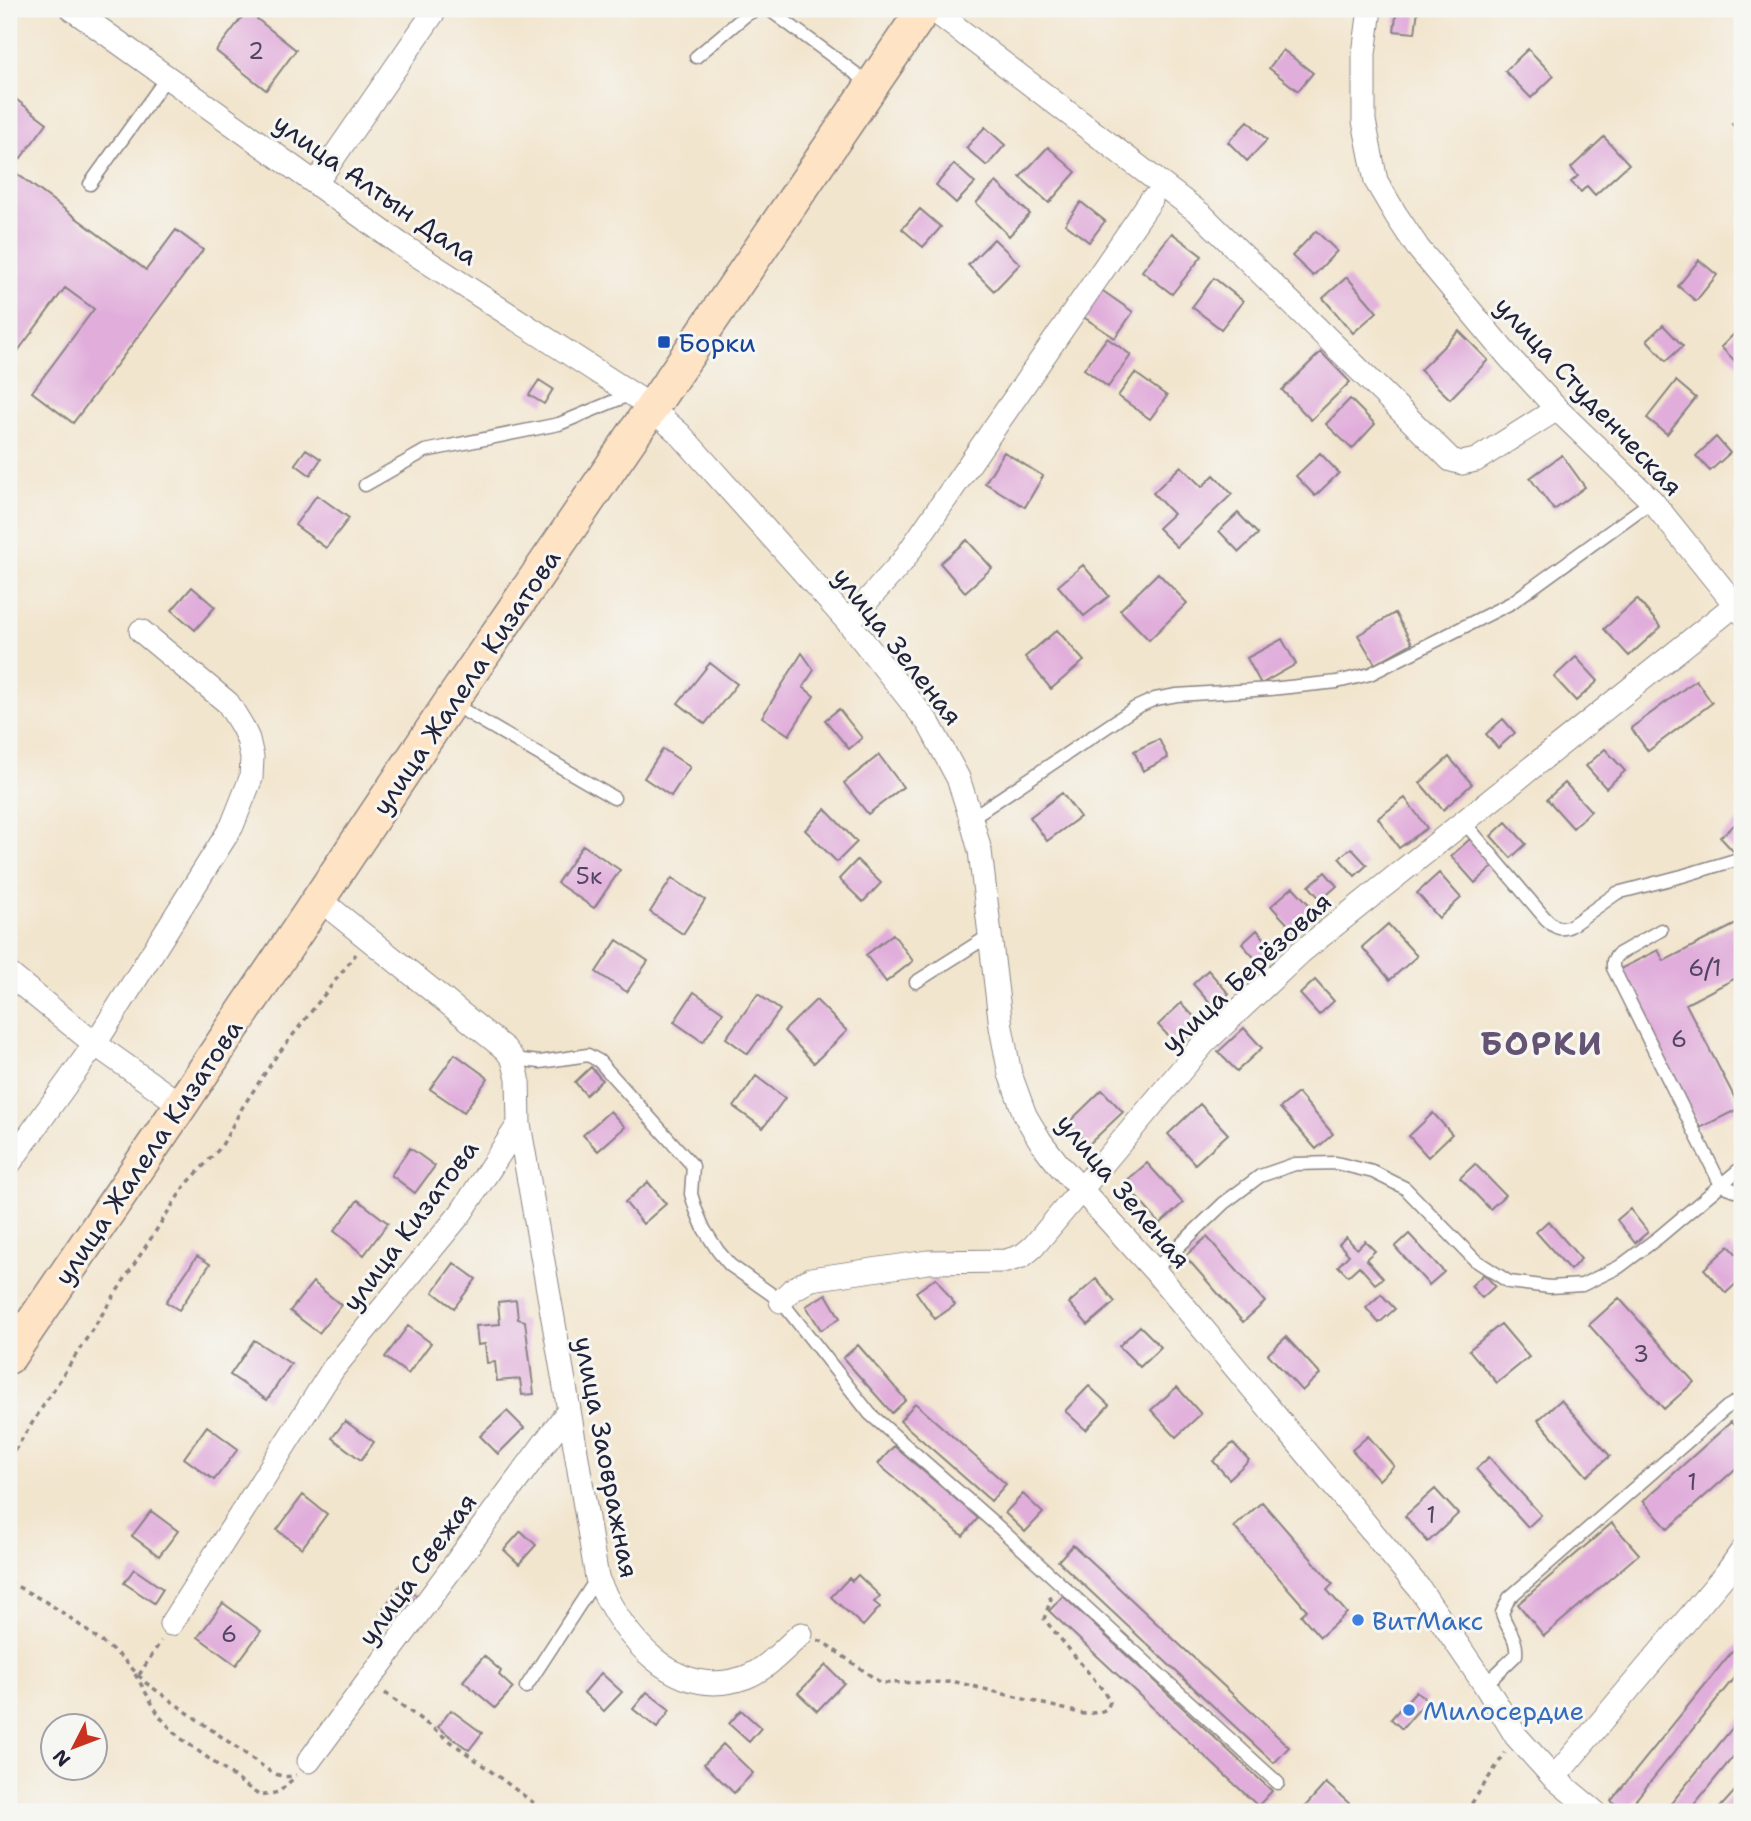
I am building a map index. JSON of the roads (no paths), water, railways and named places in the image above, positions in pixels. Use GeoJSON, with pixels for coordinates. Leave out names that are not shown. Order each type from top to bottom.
{"type":"FeatureCollection","features":[{"type":"Feature","properties":{"kind":"main road","name":"улица Жалела Кизатова"},"geometry":{"type":"LineString","coordinates":[[9,1357],[450,703],[641,401],[924,9]]}},
{"type":"Feature","properties":{"kind":"street","name":"улица Алтын Дала"},"geometry":{"type":"LineString","coordinates":[[72,9],[400,244],[641,401]]}},
{"type":"Feature","properties":{"kind":"street"},"geometry":{"type":"LineString","coordinates":[[316,183],[436,9]]}},
{"type":"Feature","properties":{"kind":"street"},"geometry":{"type":"LineString","coordinates":[[932,9],[1202,215],[1451,460],[1462,463],[1476,460],[1557,409]]}},
{"type":"Feature","properties":{"kind":"street","name":"улица Студенческая"},"geometry":{"type":"LineString","coordinates":[[1370,9],[1364,54],[1364,121],[1376,181],[1418,248],[1509,357],[1557,409],[1652,501],[1739,609]]}},
{"type":"Feature","properties":{"kind":"street"},"geometry":{"type":"LineString","coordinates":[[848,622],[902,562],[1151,200]]}},
{"type":"Feature","properties":{"kind":"street","name":"улица Зеленая"},"geometry":{"type":"LineString","coordinates":[[641,401],[680,434],[848,622],[929,724],[958,778],[971,818],[979,851],[1001,1027],[1010,1074],[1025,1115],[1041,1142],[1154,1270],[1419,1588],[1485,1685],[1516,1737],[1554,1778],[1595,1812]]}},
{"type":"Feature","properties":{"kind":"street","name":"улица Берёзовая"},"geometry":{"type":"LineString","coordinates":[[781,1301],[792,1290],[811,1279],[928,1262],[1006,1261],[1022,1256],[1033,1247],[1204,1043],[1301,952],[1464,821],[1739,609]]}},
{"type":"Feature","properties":{"kind":"street"},"geometry":{"type":"LineString","coordinates":[[9,1164],[95,1044],[232,825],[251,778],[252,757],[236,713],[228,703],[141,632]]}},
{"type":"Feature","properties":{"kind":"street"},"geometry":{"type":"LineString","coordinates":[[319,899],[505,1049],[513,1059],[518,1078],[519,1124]]}},
{"type":"Feature","properties":{"kind":"street"},"geometry":{"type":"LineString","coordinates":[[9,974],[95,1044],[181,1105]]}},
{"type":"Feature","properties":{"kind":"street","name":"улица Заовражная"},"geometry":{"type":"LineString","coordinates":[[519,1124],[597,1577],[621,1623],[642,1648],[662,1665],[684,1677],[707,1682],[727,1682],[748,1676],[765,1666],[801,1634]]}},
{"type":"Feature","properties":{"kind":"street","name":"улица Кизатова"},"geometry":{"type":"LineString","coordinates":[[171,1624],[333,1368],[461,1213],[519,1124]]}},
{"type":"Feature","properties":{"kind":"street","name":"улица Свежая"},"geometry":{"type":"LineString","coordinates":[[309,1761],[569,1410]]}},
{"type":"Feature","properties":{"kind":"street"},"geometry":{"type":"LineString","coordinates":[[1554,1778],[1735,1571],[1742,1551]]}},
{"type":"Feature","properties":{"kind":"lane"},"geometry":{"type":"LineString","coordinates":[[696,57],[746,15],[766,9],[871,85]]}},
{"type":"Feature","properties":{"kind":"lane"},"geometry":{"type":"LineString","coordinates":[[90,184],[167,77]]}},
{"type":"Feature","properties":{"kind":"lane"},"geometry":{"type":"LineString","coordinates":[[365,485],[425,451],[559,424],[641,401]]}},
{"type":"Feature","properties":{"kind":"lane"},"geometry":{"type":"LineString","coordinates":[[971,818],[1135,708],[1155,699],[1177,695],[1270,690],[1337,682],[1370,674],[1511,603],[1652,501]]}},
{"type":"Feature","properties":{"kind":"lane"},"geometry":{"type":"LineString","coordinates":[[450,703],[614,798]]}},
{"type":"Feature","properties":{"kind":"lane"},"geometry":{"type":"LineString","coordinates":[[1464,821],[1545,918],[1558,929],[1572,925],[1617,893],[1742,858]]}},
{"type":"Feature","properties":{"kind":"lane"},"geometry":{"type":"LineString","coordinates":[[1661,930],[1616,955],[1613,968],[1721,1185],[1742,1193]]}},
{"type":"Feature","properties":{"kind":"lane"},"geometry":{"type":"LineString","coordinates":[[916,982],[990,935]]}},
{"type":"Feature","properties":{"kind":"lane"},"geometry":{"type":"LineString","coordinates":[[513,1059],[540,1062],[588,1055],[599,1061],[694,1166],[691,1194],[696,1210],[704,1229],[730,1265],[781,1301],[870,1413],[1278,1783]]}},
{"type":"Feature","properties":{"kind":"lane"},"geometry":{"type":"LineString","coordinates":[[1154,1270],[1224,1203],[1260,1176],[1295,1164],[1336,1163],[1373,1172],[1405,1188],[1475,1260],[1509,1282],[1550,1287],[1582,1285],[1619,1267],[1742,1167]]}},
{"type":"Feature","properties":{"kind":"lane"},"geometry":{"type":"LineString","coordinates":[[1485,1685],[1516,1655],[1516,1640],[1502,1614],[1504,1605],[1510,1598],[1727,1408],[1742,1401]]}},
{"type":"Feature","properties":{"kind":"lane"},"geometry":{"type":"LineString","coordinates":[[526,1688],[597,1577]]}},
{"type":"Feature","properties":{"kind":"place","name":"Борки"},"geometry":{"type":"Point","coordinates":[664,342]}},
{"type":"Feature","properties":{"kind":"place","name":"ВитМакс"},"geometry":{"type":"Point","coordinates":[1358,1620]}},
{"type":"Feature","properties":{"kind":"place","name":"Милосердие"},"geometry":{"type":"Point","coordinates":[1409,1710]}},
{"type":"Feature","properties":{"kind":"district","name":"БОРКИ"},"geometry":{"type":"Point","coordinates":[1542,1043]}}]}
